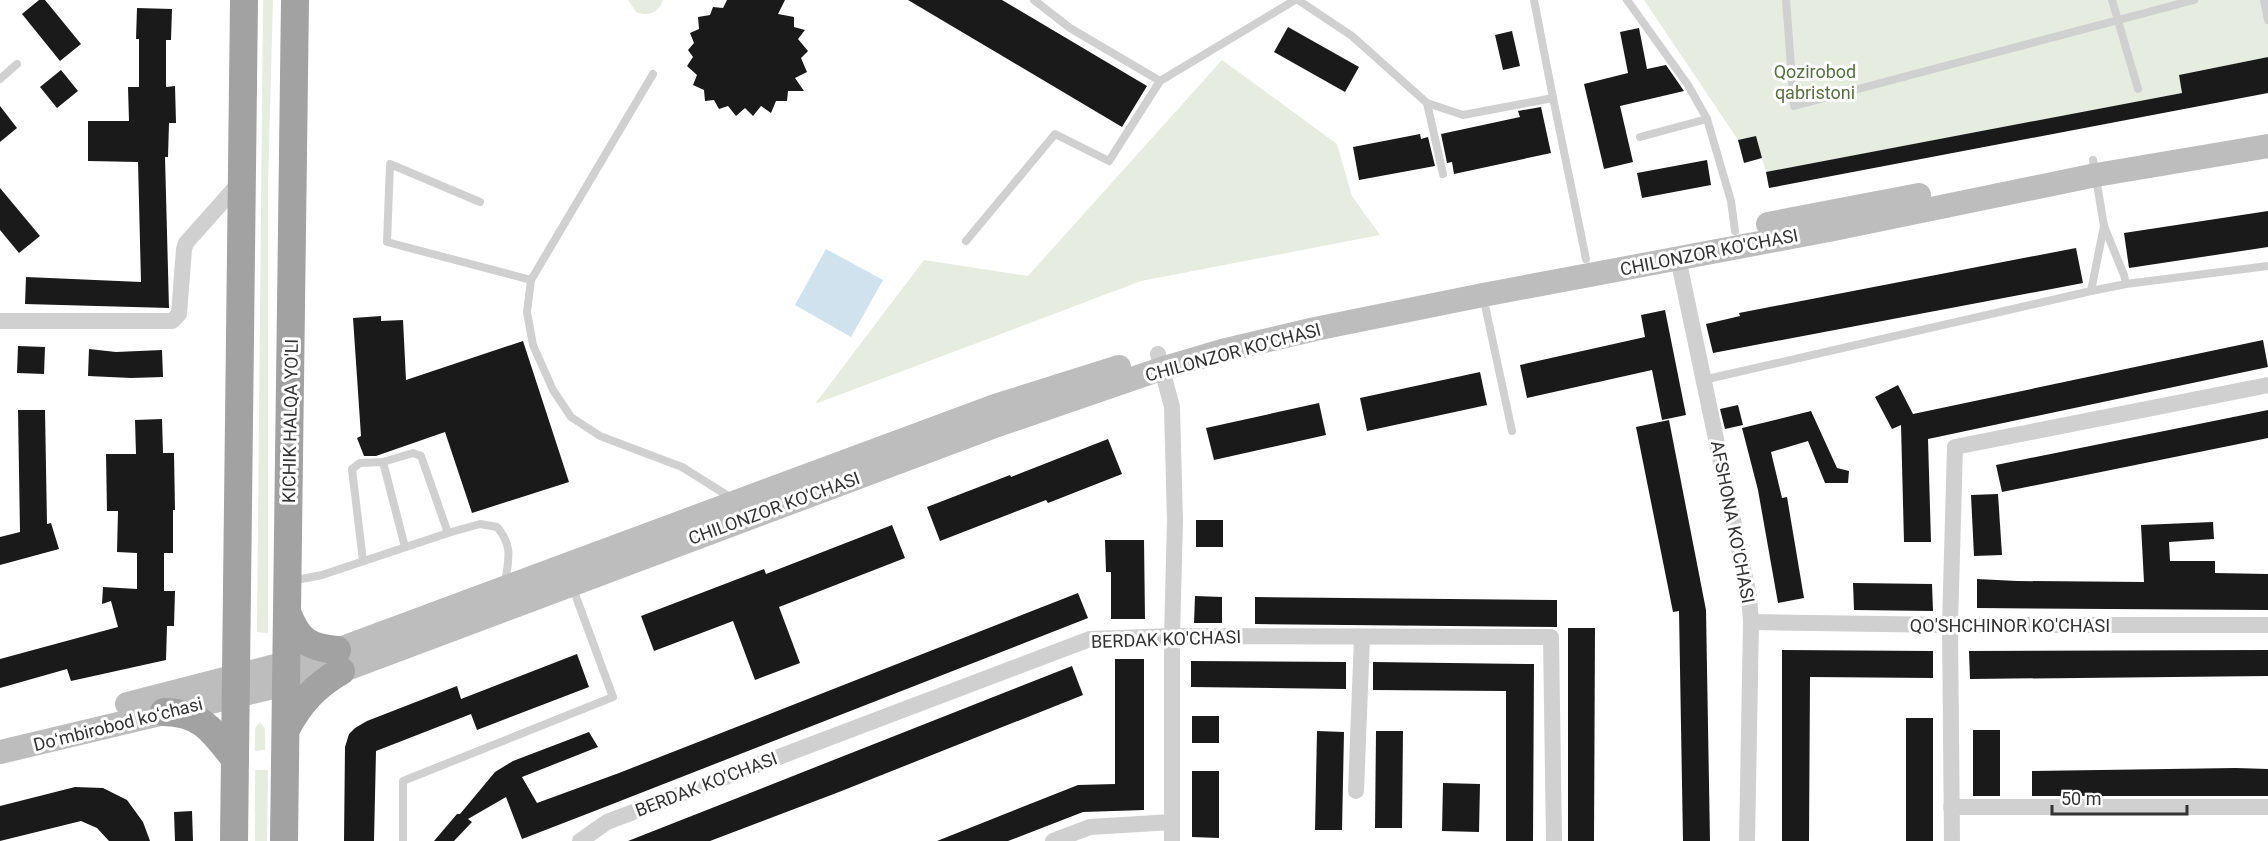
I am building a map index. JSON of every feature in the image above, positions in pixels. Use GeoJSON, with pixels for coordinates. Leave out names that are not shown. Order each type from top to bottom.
{"type":"FeatureCollection","features":[{"type":"Feature","properties":{"kind":"highway"},"geometry":{"type":"LineString","coordinates":[[234,841],[244,0]]}},
{"type":"Feature","properties":{"kind":"highway","name":"KICHIK HALQA YO'LI"},"geometry":{"type":"LineString","coordinates":[[284,841],[295,0]]}},
{"type":"Feature","properties":{"kind":"highway"},"geometry":{"type":"LineString","coordinates":[[285,731],[307,696],[339,661],[319,647],[302,640],[294,630],[287,612]]}},
{"type":"Feature","properties":{"kind":"highway"},"geometry":{"type":"LineString","coordinates":[[164,712],[189,715],[200,719],[235,759]]}},
{"type":"Feature","properties":{"kind":"main road","name":"CHILONZOR KO'CHASI"},"geometry":{"type":"LineString","coordinates":[[236,686],[339,661],[572,585],[1160,362],[1217,336],[1311,314],[1586,259],[1676,250],[1843,227],[2094,167],[2268,130]]}},
{"type":"Feature","properties":{"kind":"main road","name":"CHILONZOR KO'CHASI"},"geometry":{"type":"LineString","coordinates":[[339,661],[504,587],[994,406],[1160,362],[1222,351],[1315,329],[1483,295],[1676,250],[1735,231],[2094,167],[2268,146]]}},
{"type":"Feature","properties":{"kind":"main road","name":"Doʻmbirobod koʻchasi"},"geometry":{"type":"LineString","coordinates":[[2,741],[117,707],[236,686]]}},
{"type":"Feature","properties":{"kind":"main road","name":"Doʻmbirobod koʻchasi"},"geometry":{"type":"LineString","coordinates":[[2,741],[164,712],[236,686]]}},
{"type":"Feature","properties":{"kind":"street"},"geometry":{"type":"LineString","coordinates":[[0,321],[172,321],[179,314],[186,243],[242,179]]}},
{"type":"Feature","properties":{"kind":"street","name":"AFSHONA KO'CHASI"},"geometry":{"type":"LineString","coordinates":[[1676,250],[1744,568],[1751,622],[1747,841]]}},
{"type":"Feature","properties":{"kind":"street"},"geometry":{"type":"LineString","coordinates":[[1160,362],[1172,407],[1175,521],[1172,636],[1172,841]]}},
{"type":"Feature","properties":{"kind":"street"},"geometry":{"type":"LineString","coordinates":[[1952,841],[1950,625],[1955,447],[2268,385]]}},
{"type":"Feature","properties":{"kind":"street","name":"QO'SHCHINOR KO'CHASI"},"geometry":{"type":"LineString","coordinates":[[1751,622],[1950,625],[2268,625]]}},
{"type":"Feature","properties":{"kind":"street","name":"BERDAK KO'CHASI"},"geometry":{"type":"LineString","coordinates":[[580,841],[608,822],[1090,639],[1172,636],[1551,637],[1554,841]]}},
{"type":"Feature","properties":{"kind":"street"},"geometry":{"type":"LineString","coordinates":[[1356,791],[1362,637]]}},
{"type":"Feature","properties":{"kind":"street"},"geometry":{"type":"LineString","coordinates":[[1952,807],[2268,807]]}},
{"type":"Feature","properties":{"kind":"street"},"geometry":{"type":"LineString","coordinates":[[1053,841],[1090,827],[1172,822]]}},
{"type":"Feature","properties":{"kind":"lane"},"geometry":{"type":"LineString","coordinates":[[1034,0],[1070,28],[1160,81]]}},
{"type":"Feature","properties":{"kind":"lane"},"geometry":{"type":"LineString","coordinates":[[966,241],[1055,134],[1109,161],[1160,81],[1296,0],[1352,36],[1427,103],[1463,115],[1553,98]]}},
{"type":"Feature","properties":{"kind":"lane"},"geometry":{"type":"LineString","coordinates":[[1534,0],[1586,259]]}},
{"type":"Feature","properties":{"kind":"lane"},"geometry":{"type":"LineString","coordinates":[[1628,0],[1688,85],[1707,119],[1731,201],[1735,231]]}},
{"type":"Feature","properties":{"kind":"lane"},"geometry":{"type":"LineString","coordinates":[[1785,0],[1794,106],[2194,0]]}},
{"type":"Feature","properties":{"kind":"lane"},"geometry":{"type":"LineString","coordinates":[[2112,0],[2138,89]]}},
{"type":"Feature","properties":{"kind":"lane"},"geometry":{"type":"LineString","coordinates":[[2264,0],[2268,20]]}},
{"type":"Feature","properties":{"kind":"lane"},"geometry":{"type":"LineString","coordinates":[[0,79],[17,64]]}},
{"type":"Feature","properties":{"kind":"lane"},"geometry":{"type":"LineString","coordinates":[[653,74],[531,280],[527,312],[533,345],[553,390],[571,417],[600,436],[682,467],[737,501]]}},
{"type":"Feature","properties":{"kind":"lane"},"geometry":{"type":"LineString","coordinates":[[1427,103],[1443,174]]}},
{"type":"Feature","properties":{"kind":"lane"},"geometry":{"type":"LineString","coordinates":[[1640,137],[1707,119]]}},
{"type":"Feature","properties":{"kind":"lane"},"geometry":{"type":"LineString","coordinates":[[480,202],[390,164],[387,242],[531,280]]}},
{"type":"Feature","properties":{"kind":"lane"},"geometry":{"type":"LineString","coordinates":[[2094,167],[2104,226],[2126,284]]}},
{"type":"Feature","properties":{"kind":"lane"},"geometry":{"type":"LineString","coordinates":[[2091,291],[2104,226]]}},
{"type":"Feature","properties":{"kind":"lane"},"geometry":{"type":"LineString","coordinates":[[1704,380],[2091,291],[2126,284],[2268,266]]}},
{"type":"Feature","properties":{"kind":"lane"},"geometry":{"type":"LineString","coordinates":[[1483,295],[1512,431]]}},
{"type":"Feature","properties":{"kind":"lane"},"geometry":{"type":"LineString","coordinates":[[363,561],[352,469],[360,463],[383,462],[413,453],[421,456],[448,533]]}},
{"type":"Feature","properties":{"kind":"lane"},"geometry":{"type":"LineString","coordinates":[[383,462],[405,547]]}},
{"type":"Feature","properties":{"kind":"lane"},"geometry":{"type":"LineString","coordinates":[[287,581],[322,575],[448,533],[480,525],[497,527],[508,542],[504,587]]}},
{"type":"Feature","properties":{"kind":"lane"},"geometry":{"type":"LineString","coordinates":[[403,841],[403,781],[613,698],[572,585]]}},
{"type":"Feature","properties":{"kind":"green space"},"geometry":{"type":"Polygon","coordinates":[[[263,0],[273,0],[268,183],[268,633],[257,632],[263,0]]]}},
{"type":"Feature","properties":{"kind":"green space"},"geometry":{"type":"Polygon","coordinates":[[[628,0],[663,0],[656,11],[645,14],[636,12],[628,0]]]}},
{"type":"Feature","properties":{"kind":"green space","name":"Qozirobod qabristoni"},"geometry":{"type":"Polygon","coordinates":[[[1644,0],[2268,0],[2268,57],[2179,75],[2182,93],[1766,172],[1756,136],[1738,140],[1644,0]]]}},
{"type":"Feature","properties":{"kind":"green space"},"geometry":{"type":"Polygon","coordinates":[[[1222,60],[1337,144],[1352,196],[1380,235],[1141,281],[815,404],[924,260],[1028,276],[1222,60]]]}},
{"type":"Feature","properties":{"kind":"green space"},"geometry":{"type":"Polygon","coordinates":[[[260,722],[265,729],[265,750],[255,751],[255,728],[260,722]]]}},
{"type":"Feature","properties":{"kind":"green space"},"geometry":{"type":"Polygon","coordinates":[[[255,770],[268,770],[267,841],[255,841],[255,770]]]}},
{"type":"Feature","properties":{"kind":"water"},"geometry":{"type":"Polygon","coordinates":[[[826,249],[883,280],[851,337],[795,305],[826,249]]]}},
{"type":"Feature","properties":{"kind":"building"},"geometry":{"type":"Polygon","coordinates":[[[39,0],[45,0],[81,44],[60,61],[22,14],[39,0]]]}},
{"type":"Feature","properties":{"kind":"building"},"geometry":{"type":"Polygon","coordinates":[[[727,0],[785,0],[778,14],[794,17],[794,27],[805,30],[798,39],[808,51],[801,58],[807,72],[795,78],[804,91],[788,91],[787,101],[776,101],[771,113],[761,106],[753,116],[745,108],[736,116],[728,106],[719,109],[714,100],[705,101],[704,90],[693,85],[697,75],[687,66],[693,57],[688,50],[694,43],[690,33],[699,29],[698,17],[710,15],[713,7],[723,8],[727,0]]]}},
{"type":"Feature","properties":{"kind":"building"},"geometry":{"type":"Polygon","coordinates":[[[908,0],[1002,0],[1147,86],[1122,127],[908,0]]]}},
{"type":"Feature","properties":{"kind":"building"},"geometry":{"type":"Polygon","coordinates":[[[137,8],[172,9],[171,40],[166,40],[166,87],[175,86],[176,123],[169,123],[168,157],[165,157],[169,308],[25,304],[26,277],[141,282],[138,162],[88,161],[88,121],[129,121],[128,87],[139,87],[137,8]]]}},
{"type":"Feature","properties":{"kind":"building"},"geometry":{"type":"Polygon","coordinates":[[[1288,27],[1359,67],[1345,92],[1274,52],[1288,27]]]}},
{"type":"Feature","properties":{"kind":"building"},"geometry":{"type":"Polygon","coordinates":[[[1639,28],[1647,69],[1666,65],[1684,91],[1620,106],[1633,162],[1604,169],[1584,84],[1628,73],[1620,32],[1639,28]]]}},
{"type":"Feature","properties":{"kind":"building"},"geometry":{"type":"Polygon","coordinates":[[[1512,31],[1520,66],[1503,70],[1495,35],[1512,31]]]}},
{"type":"Feature","properties":{"kind":"building"},"geometry":{"type":"Polygon","coordinates":[[[2268,57],[2268,93],[1769,188],[1766,172],[2182,93],[2179,75],[2268,57]]]}},
{"type":"Feature","properties":{"kind":"building"},"geometry":{"type":"Polygon","coordinates":[[[61,70],[78,91],[57,108],[40,87],[61,70]]]}},
{"type":"Feature","properties":{"kind":"building"},"geometry":{"type":"Polygon","coordinates":[[[0,106],[17,128],[0,142],[0,106]]]}},
{"type":"Feature","properties":{"kind":"building"},"geometry":{"type":"Polygon","coordinates":[[[1541,107],[1551,153],[1454,174],[1452,162],[1447,163],[1441,134],[1520,117],[1518,111],[1541,107]]]}},
{"type":"Feature","properties":{"kind":"building"},"geometry":{"type":"Polygon","coordinates":[[[1420,134],[1421,139],[1428,137],[1435,166],[1359,180],[1353,147],[1420,134]]]}},
{"type":"Feature","properties":{"kind":"building"},"geometry":{"type":"Polygon","coordinates":[[[1756,136],[1762,158],[1744,163],[1738,140],[1756,136]]]}},
{"type":"Feature","properties":{"kind":"building"},"geometry":{"type":"Polygon","coordinates":[[[1707,160],[1711,185],[1642,198],[1637,173],[1707,160]]]}},
{"type":"Feature","properties":{"kind":"building"},"geometry":{"type":"Polygon","coordinates":[[[0,188],[40,236],[19,253],[0,230],[0,188]]]}},
{"type":"Feature","properties":{"kind":"building"},"geometry":{"type":"Polygon","coordinates":[[[2268,211],[2268,247],[2129,268],[2124,233],[2268,211]]]}},
{"type":"Feature","properties":{"kind":"building"},"geometry":{"type":"Polygon","coordinates":[[[2076,248],[2083,283],[1713,353],[1706,324],[1740,316],[1739,313],[2076,248]]]}},
{"type":"Feature","properties":{"kind":"building"},"geometry":{"type":"Polygon","coordinates":[[[1665,310],[1686,415],[1662,420],[1652,370],[1527,398],[1520,365],[1645,337],[1641,315],[1665,310]]]}},
{"type":"Feature","properties":{"kind":"building"},"geometry":{"type":"Polygon","coordinates":[[[381,316],[381,321],[403,320],[406,380],[523,341],[569,482],[472,513],[445,432],[376,456],[364,456],[357,438],[361,436],[353,318],[381,316]]]}},
{"type":"Feature","properties":{"kind":"building"},"geometry":{"type":"Polygon","coordinates":[[[2263,340],[2268,367],[1928,439],[1931,542],[1904,542],[1901,425],[1892,429],[1875,397],[1898,385],[1913,414],[2263,340]]]}},
{"type":"Feature","properties":{"kind":"building"},"geometry":{"type":"Polygon","coordinates":[[[18,346],[45,347],[44,374],[17,373],[18,346]]]}},
{"type":"Feature","properties":{"kind":"building"},"geometry":{"type":"Polygon","coordinates":[[[89,349],[116,352],[162,350],[163,377],[88,376],[89,349]]]}},
{"type":"Feature","properties":{"kind":"building"},"geometry":{"type":"Polygon","coordinates":[[[1480,372],[1487,405],[1367,431],[1360,398],[1480,372]]]}},
{"type":"Feature","properties":{"kind":"building"},"geometry":{"type":"Polygon","coordinates":[[[1319,403],[1326,435],[1214,460],[1206,428],[1319,403]]]}},
{"type":"Feature","properties":{"kind":"building"},"geometry":{"type":"Polygon","coordinates":[[[1738,405],[1743,425],[1725,429],[1720,409],[1738,405]]]}},
{"type":"Feature","properties":{"kind":"building"},"geometry":{"type":"Polygon","coordinates":[[[18,410],[45,410],[47,524],[51,523],[59,549],[0,565],[0,537],[20,532],[18,410]]]}},
{"type":"Feature","properties":{"kind":"building"},"geometry":{"type":"Polygon","coordinates":[[[2268,410],[2268,438],[2002,492],[1996,465],[2268,410]]]}},
{"type":"Feature","properties":{"kind":"building"},"geometry":{"type":"Polygon","coordinates":[[[1811,411],[1837,468],[1849,471],[1848,483],[1825,483],[1808,441],[1771,452],[1782,498],[1787,497],[1804,598],[1778,603],[1758,490],[1742,428],[1811,411]]]}},
{"type":"Feature","properties":{"kind":"building"},"geometry":{"type":"Polygon","coordinates":[[[162,419],[163,453],[174,453],[175,510],[173,510],[173,553],[164,553],[164,591],[175,591],[174,626],[167,626],[166,660],[71,681],[67,669],[0,688],[0,659],[118,627],[111,601],[102,604],[103,587],[137,589],[137,553],[117,552],[118,511],[107,511],[106,454],[136,454],[135,420],[162,419]]]}},
{"type":"Feature","properties":{"kind":"building"},"geometry":{"type":"Polygon","coordinates":[[[1669,420],[1706,610],[1710,841],[1683,841],[1679,611],[1673,612],[1636,427],[1669,420]]]}},
{"type":"Feature","properties":{"kind":"building"},"geometry":{"type":"Polygon","coordinates":[[[1108,439],[1122,474],[1048,503],[1046,500],[940,541],[927,507],[1108,439]]]}},
{"type":"Feature","properties":{"kind":"building"},"geometry":{"type":"Polygon","coordinates":[[[1998,494],[2002,555],[1974,556],[1971,495],[1998,494]]]}},
{"type":"Feature","properties":{"kind":"building"},"geometry":{"type":"Polygon","coordinates":[[[1196,520],[1223,520],[1223,547],[1196,547],[1196,520]]]}},
{"type":"Feature","properties":{"kind":"building"},"geometry":{"type":"Polygon","coordinates":[[[2213,522],[2214,539],[2169,542],[2170,561],[2215,561],[2215,573],[2268,574],[2268,610],[1977,608],[1977,579],[2144,582],[2141,525],[2213,522]]]}},
{"type":"Feature","properties":{"kind":"building"},"geometry":{"type":"Polygon","coordinates":[[[892,525],[905,558],[779,607],[800,663],[755,680],[733,621],[654,651],[641,616],[764,569],[766,574],[892,525]]]}},
{"type":"Feature","properties":{"kind":"building"},"geometry":{"type":"Polygon","coordinates":[[[1105,540],[1144,540],[1145,619],[1111,619],[1111,572],[1106,572],[1105,540]]]}},
{"type":"Feature","properties":{"kind":"building"},"geometry":{"type":"Polygon","coordinates":[[[1853,583],[1932,584],[1933,611],[1854,610],[1853,583]]]}},
{"type":"Feature","properties":{"kind":"building"},"geometry":{"type":"Polygon","coordinates":[[[1078,593],[1088,618],[522,839],[506,797],[468,819],[472,822],[454,841],[434,841],[495,772],[513,761],[589,732],[598,747],[522,777],[537,803],[1078,593]]]}},
{"type":"Feature","properties":{"kind":"building"},"geometry":{"type":"Polygon","coordinates":[[[1195,596],[1222,597],[1222,623],[1194,623],[1195,596]]]}},
{"type":"Feature","properties":{"kind":"building"},"geometry":{"type":"Polygon","coordinates":[[[1255,597],[1557,600],[1557,627],[1255,624],[1255,597]]]}},
{"type":"Feature","properties":{"kind":"building"},"geometry":{"type":"Polygon","coordinates":[[[1568,628],[1595,628],[1594,841],[1568,841],[1568,628]]]}},
{"type":"Feature","properties":{"kind":"building"},"geometry":{"type":"Polygon","coordinates":[[[1782,650],[1933,651],[1933,678],[1810,677],[1809,841],[1782,841],[1782,650]]]}},
{"type":"Feature","properties":{"kind":"building"},"geometry":{"type":"Polygon","coordinates":[[[2268,650],[2268,676],[1970,679],[1969,651],[2268,650]]]}},
{"type":"Feature","properties":{"kind":"building"},"geometry":{"type":"Polygon","coordinates":[[[577,654],[589,687],[477,730],[471,714],[376,751],[374,841],[344,841],[345,747],[349,734],[355,728],[367,721],[457,686],[461,699],[577,654]]]}},
{"type":"Feature","properties":{"kind":"building"},"geometry":{"type":"Polygon","coordinates":[[[1115,659],[1144,659],[1144,810],[1083,812],[1008,841],[937,841],[1078,785],[1115,784],[1115,659]]]}},
{"type":"Feature","properties":{"kind":"building"},"geometry":{"type":"Polygon","coordinates":[[[1191,661],[1346,662],[1346,689],[1191,687],[1191,661]]]}},
{"type":"Feature","properties":{"kind":"building"},"geometry":{"type":"Polygon","coordinates":[[[1373,662],[1534,664],[1533,841],[1506,841],[1506,691],[1373,690],[1373,662]]]}},
{"type":"Feature","properties":{"kind":"building"},"geometry":{"type":"Polygon","coordinates":[[[1072,666],[1083,695],[839,792],[710,841],[628,841],[1072,666]]]}},
{"type":"Feature","properties":{"kind":"building"},"geometry":{"type":"Polygon","coordinates":[[[1192,716],[1219,716],[1219,743],[1192,743],[1192,716]]]}},
{"type":"Feature","properties":{"kind":"building"},"geometry":{"type":"Polygon","coordinates":[[[1906,718],[1933,718],[1933,841],[1906,841],[1906,718]]]}},
{"type":"Feature","properties":{"kind":"building"},"geometry":{"type":"Polygon","coordinates":[[[1973,730],[2000,730],[2000,796],[1973,796],[1973,730]]]}},
{"type":"Feature","properties":{"kind":"building"},"geometry":{"type":"Polygon","coordinates":[[[1317,731],[1344,732],[1342,830],[1315,830],[1317,731]]]}},
{"type":"Feature","properties":{"kind":"building"},"geometry":{"type":"Polygon","coordinates":[[[1376,731],[1403,731],[1402,828],[1375,828],[1376,731]]]}},
{"type":"Feature","properties":{"kind":"building"},"geometry":{"type":"Polygon","coordinates":[[[2268,769],[2268,796],[2032,796],[2032,771],[2268,769]]]}},
{"type":"Feature","properties":{"kind":"building"},"geometry":{"type":"Polygon","coordinates":[[[1192,771],[1219,771],[1219,838],[1192,837],[1192,771]]]}},
{"type":"Feature","properties":{"kind":"building"},"geometry":{"type":"Polygon","coordinates":[[[1443,783],[1480,784],[1479,832],[1442,831],[1443,783]]]}},
{"type":"Feature","properties":{"kind":"building"},"geometry":{"type":"Polygon","coordinates":[[[75,787],[103,788],[127,800],[143,822],[150,841],[109,841],[97,828],[81,821],[0,841],[0,806],[75,787]]]}},
{"type":"Feature","properties":{"kind":"building"},"geometry":{"type":"Polygon","coordinates":[[[192,811],[193,841],[175,841],[174,812],[192,811]]]}}]}
